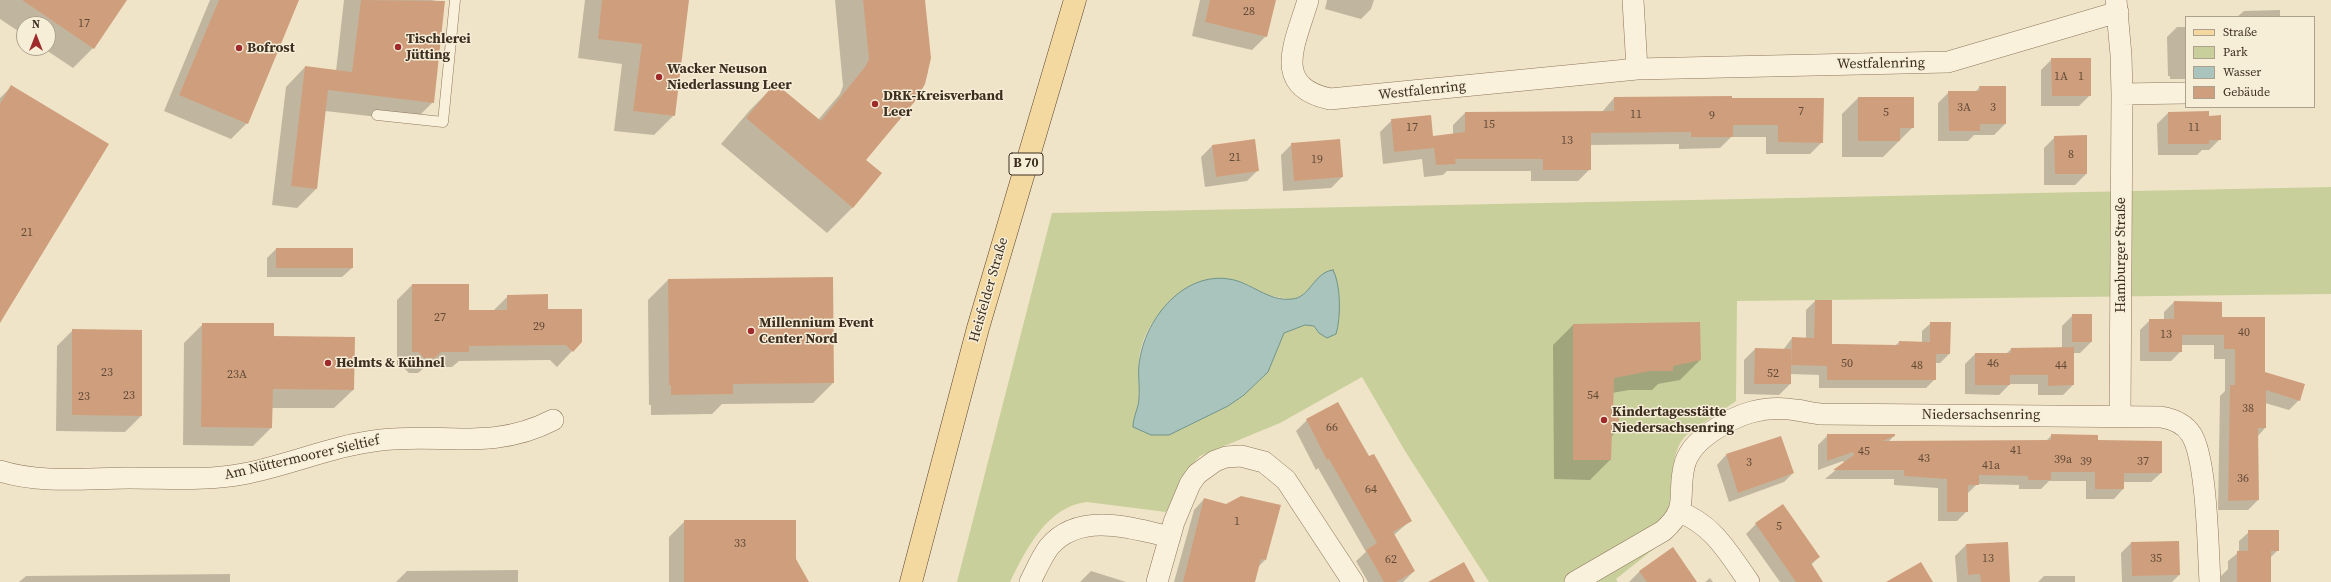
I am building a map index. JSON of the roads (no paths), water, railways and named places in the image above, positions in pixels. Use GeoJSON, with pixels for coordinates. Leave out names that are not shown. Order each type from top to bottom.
{"type":"FeatureCollection","features":[{"type":"Feature","properties":{"kind":"main road","name":"Heisfelder Straße"},"geometry":{"type":"LineString","coordinates":[[911,582],[978,328],[1075,0]]}},
{"type":"Feature","properties":{"kind":"street","name":"Westfalenring"},"geometry":{"type":"LineString","coordinates":[[1308,0],[1291,65],[1293,75],[1302,88],[1320,97],[1330,99],[1364,97],[1637,69],[1948,62],[2117,6]]}},
{"type":"Feature","properties":{"kind":"street"},"geometry":{"type":"LineString","coordinates":[[1632,0],[1637,69]]}},
{"type":"Feature","properties":{"kind":"street","name":"Hamburger Straße"},"geometry":{"type":"LineString","coordinates":[[2117,6],[2122,94],[2120,416]]}},
{"type":"Feature","properties":{"kind":"street"},"geometry":{"type":"LineString","coordinates":[[2122,94],[2185,93]]}},
{"type":"Feature","properties":{"kind":"street","name":"Niedersachsenring"},"geometry":{"type":"LineString","coordinates":[[1680,512],[1684,468],[1692,449],[1717,428],[1751,411],[1781,408],[1820,414],[2120,416],[2172,418],[2181,423],[2192,435],[2202,477],[2210,582]]}},
{"type":"Feature","properties":{"kind":"street","name":"Am Nüttermoorer Sieltief"},"geometry":{"type":"LineString","coordinates":[[0,471],[35,478],[221,477],[258,471],[364,442],[398,439],[495,439],[530,430],[553,420]]}},
{"type":"Feature","properties":{"kind":"street"},"geometry":{"type":"LineString","coordinates":[[1157,582],[1170,537],[1190,484],[1197,474],[1206,466],[1226,457],[1252,457],[1264,462],[1286,480],[1353,582]]}},
{"type":"Feature","properties":{"kind":"street"},"geometry":{"type":"LineString","coordinates":[[1575,582],[1663,530],[1674,521],[1680,512],[1701,522],[1712,531],[1750,582]]}},
{"type":"Feature","properties":{"kind":"street"},"geometry":{"type":"LineString","coordinates":[[1030,582],[1050,547],[1072,530],[1098,525],[1170,537]]}},
{"type":"Feature","properties":{"kind":"lane"},"geometry":{"type":"LineString","coordinates":[[377,115],[443,122],[455,0]]}},
{"type":"Feature","properties":{"kind":"water"},"geometry":{"type":"Polygon","coordinates":[[[1333,270],[1336,276],[1339,292],[1339,320],[1336,334],[1327,338],[1319,333],[1314,326],[1305,325],[1284,333],[1268,372],[1244,395],[1228,406],[1169,435],[1151,435],[1133,427],[1139,401],[1139,363],[1144,343],[1159,313],[1170,300],[1183,290],[1197,283],[1213,279],[1229,279],[1237,281],[1275,298],[1298,298],[1308,290],[1321,275],[1333,270]]]}},
{"type":"Feature","properties":{"kind":"place","name":"Tischlerei Jütting"},"geometry":{"type":"Point","coordinates":[398,47]}},
{"type":"Feature","properties":{"kind":"place","name":"Bofrost"},"geometry":{"type":"Point","coordinates":[239,48]}},
{"type":"Feature","properties":{"kind":"place","name":"Wacker Neuson Niederlassung Leer"},"geometry":{"type":"Point","coordinates":[659,77]}},
{"type":"Feature","properties":{"kind":"place","name":"DRK-Kreisverband Leer"},"geometry":{"type":"Point","coordinates":[875,104]}},
{"type":"Feature","properties":{"kind":"place","name":"Millennium Event Center Nord"},"geometry":{"type":"Point","coordinates":[751,331]}},
{"type":"Feature","properties":{"kind":"place","name":"Helmts & Kühnel"},"geometry":{"type":"Point","coordinates":[328,363]}},
{"type":"Feature","properties":{"kind":"place","name":"Kindertagesstätte Niedersachsenring"},"geometry":{"type":"Point","coordinates":[1604,420]}}]}
